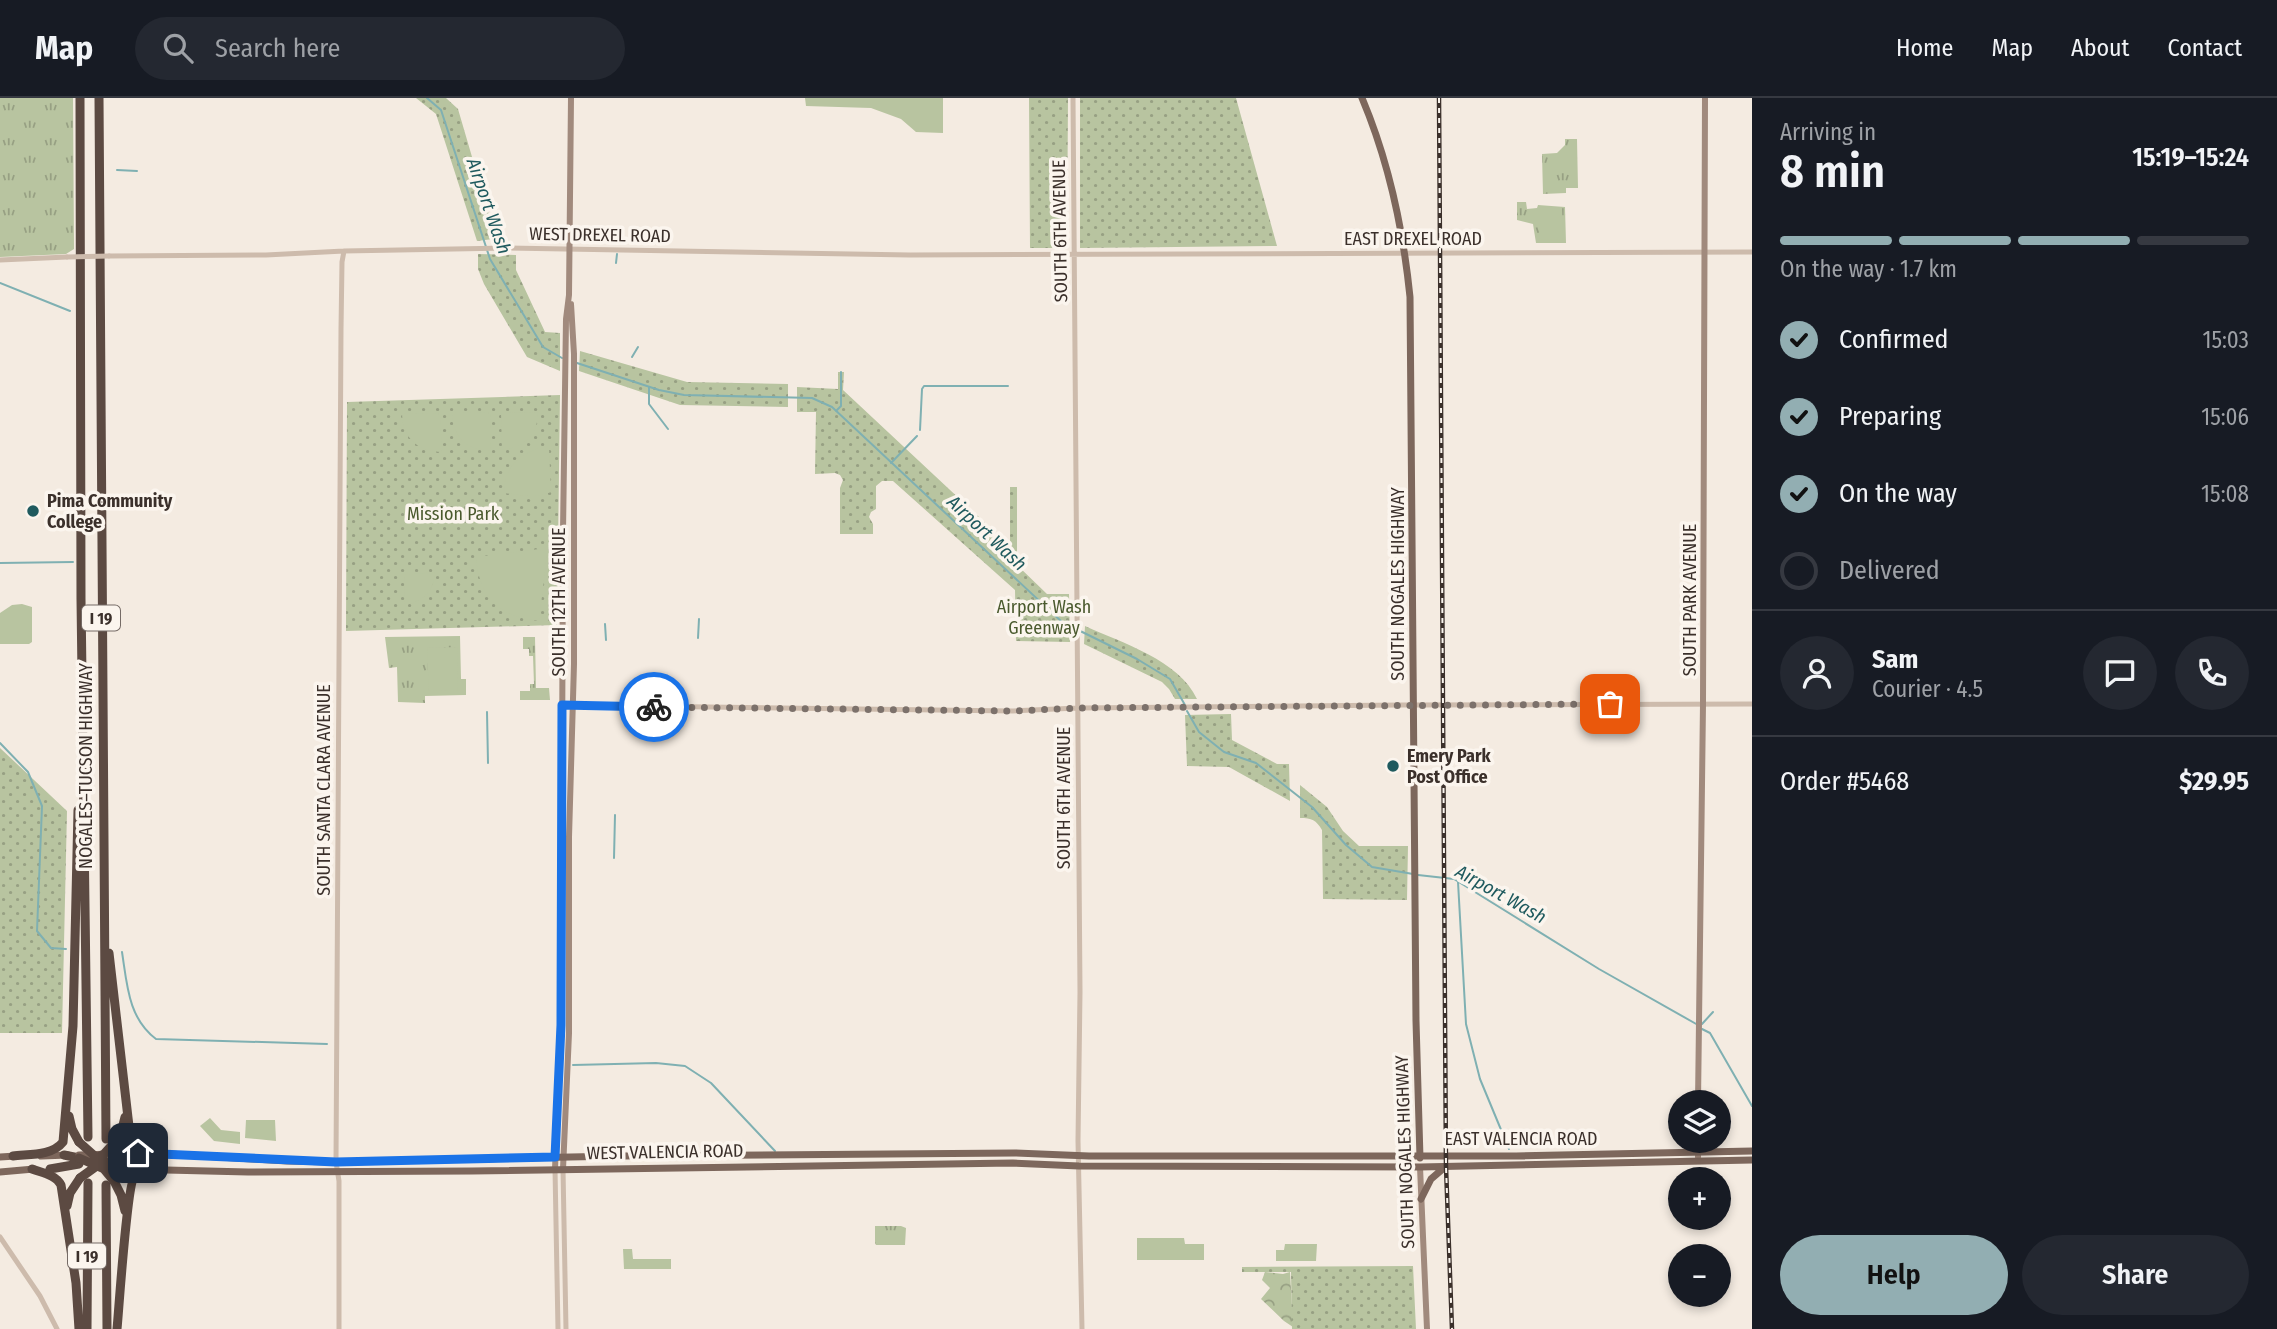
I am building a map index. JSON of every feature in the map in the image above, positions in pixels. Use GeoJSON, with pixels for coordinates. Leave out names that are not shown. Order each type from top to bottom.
{"type":"FeatureCollection","features":[{"type":"Feature","properties":{"kind":"highway","name":"NOGALES–TUCSON HIGHWAY"},"geometry":{"type":"LineString","coordinates":[[80,98],[83,1140]]}},
{"type":"Feature","properties":{"kind":"highway","name":"NOGALES–TUCSON HIGHWAY"},"geometry":{"type":"LineString","coordinates":[[87,1329],[97,1162],[103,900],[99,98]]}},
{"type":"Feature","properties":{"kind":"highway"},"geometry":{"type":"LineString","coordinates":[[13,1156],[49,1152],[63,1142],[74,978],[76,848],[83,740]]}},
{"type":"Feature","properties":{"kind":"highway"},"geometry":{"type":"LineString","coordinates":[[103,900],[126,1109],[133,1144],[142,1150],[157,1153]]}},
{"type":"Feature","properties":{"kind":"highway"},"geometry":{"type":"LineString","coordinates":[[67,1104],[72,1129],[83,1140],[124,1204],[126,1220]]}},
{"type":"Feature","properties":{"kind":"highway"},"geometry":{"type":"LineString","coordinates":[[66,1215],[70,1193],[121,1133],[126,1109]]}},
{"type":"Feature","properties":{"kind":"highway"},"geometry":{"type":"LineString","coordinates":[[50,1169],[138,1153]]}},
{"type":"Feature","properties":{"kind":"highway"},"geometry":{"type":"LineString","coordinates":[[64,1155],[130,1169]]}},
{"type":"Feature","properties":{"kind":"highway"},"geometry":{"type":"LineString","coordinates":[[32,1169],[58,1180],[61,1185],[76,1283],[79,1329]]}},
{"type":"Feature","properties":{"kind":"highway"},"geometry":{"type":"LineString","coordinates":[[117,1329],[132,1179],[139,1172],[150,1169]]}},
{"type":"Feature","properties":{"kind":"highway","name":"I 19"},"geometry":{"type":"LineString","coordinates":[[107,1329],[110,1183]]}},
{"type":"Feature","properties":{"kind":"main road","name":"SOUTH 12TH AVENUE"},"geometry":{"type":"LineString","coordinates":[[559,1169],[555,1157],[561,1025],[562,629],[571,98]]}},
{"type":"Feature","properties":{"kind":"main road","name":"SOUTH NOGALES HIGHWAY"},"geometry":{"type":"LineString","coordinates":[[1362,98],[1385,157],[1396,203],[1405,254],[1412,324],[1419,1154],[1427,1329]]}},
{"type":"Feature","properties":{"kind":"main road","name":"SOUTH PARK AVENUE"},"geometry":{"type":"LineString","coordinates":[[1698,1090],[1703,704],[1705,98]]}},
{"type":"Feature","properties":{"kind":"main road","name":"SOUTH 12TH AVENUE"},"geometry":{"type":"LineString","coordinates":[[559,1169],[564,1157],[573,706],[574,354],[573,317],[569,295]]}},
{"type":"Feature","properties":{"kind":"main road"},"geometry":{"type":"LineString","coordinates":[[562,629],[573,628]]}},
{"type":"Feature","properties":{"kind":"main road"},"geometry":{"type":"LineString","coordinates":[[559,1067],[562,1077],[566,1079]]}},
{"type":"Feature","properties":{"kind":"main road","name":"EAST VALENCIA ROAD"},"geometry":{"type":"LineString","coordinates":[[1731,1151],[1752,1151]]}},
{"type":"Feature","properties":{"kind":"main road","name":"EAST VALENCIA ROAD"},"geometry":{"type":"LineString","coordinates":[[1079,1156],[1516,1156],[1668,1152]]}},
{"type":"Feature","properties":{"kind":"main road","name":"WEST VALENCIA ROAD"},"geometry":{"type":"LineString","coordinates":[[138,1153],[337,1166],[472,1171],[1013,1163],[1079,1166]]}},
{"type":"Feature","properties":{"kind":"main road","name":"WEST VALENCIA ROAD"},"geometry":{"type":"LineString","coordinates":[[130,1169],[248,1172],[555,1157],[1015,1153],[1079,1156]]}},
{"type":"Feature","properties":{"kind":"main road"},"geometry":{"type":"LineString","coordinates":[[1698,1153],[1698,1160]]}},
{"type":"Feature","properties":{"kind":"main road"},"geometry":{"type":"LineString","coordinates":[[1607,1154],[1607,1164]]}},
{"type":"Feature","properties":{"kind":"main road"},"geometry":{"type":"LineString","coordinates":[[0,1157],[64,1155]]}},
{"type":"Feature","properties":{"kind":"main road"},"geometry":{"type":"LineString","coordinates":[[791,1156],[791,1166]]}},
{"type":"Feature","properties":{"kind":"main road"},"geometry":{"type":"LineString","coordinates":[[1203,1156],[1203,1166]]}},
{"type":"Feature","properties":{"kind":"main road"},"geometry":{"type":"LineString","coordinates":[[1516,1156],[1516,1166]]}},
{"type":"Feature","properties":{"kind":"main road"},"geometry":{"type":"LineString","coordinates":[[675,1157],[675,1167]]}},
{"type":"Feature","properties":{"kind":"main road","name":"EAST VALENCIA ROAD"},"geometry":{"type":"LineString","coordinates":[[1079,1166],[1446,1167],[1752,1160]]}},
{"type":"Feature","properties":{"kind":"main road"},"geometry":{"type":"LineString","coordinates":[[1421,1199],[1432,1178],[1446,1167]]}},
{"type":"Feature","properties":{"kind":"main road"},"geometry":{"type":"LineString","coordinates":[[0,1172],[50,1169]]}},
{"type":"Feature","properties":{"kind":"street","name":"SOUTH 6TH AVENUE"},"geometry":{"type":"LineString","coordinates":[[1073,98],[1082,1329]]}},
{"type":"Feature","properties":{"kind":"street","name":"WEST DREXEL ROAD"},"geometry":{"type":"LineString","coordinates":[[0,260],[480,248],[1073,255]]}},
{"type":"Feature","properties":{"kind":"street","name":"SOUTH SANTA CLARA AVENUE"},"geometry":{"type":"LineString","coordinates":[[340,1329],[337,1166],[340,341],[344,251]]}},
{"type":"Feature","properties":{"kind":"street","name":"EAST DREXEL ROAD"},"geometry":{"type":"LineString","coordinates":[[1073,255],[1752,252]]}},
{"type":"Feature","properties":{"kind":"street"},"geometry":{"type":"LineString","coordinates":[[562,705],[1013,711],[1180,707],[1752,704]]}},
{"type":"Feature","properties":{"kind":"street","name":"SOUTH 12TH AVENUE"},"geometry":{"type":"LineString","coordinates":[[558,1329],[559,1169]]}},
{"type":"Feature","properties":{"kind":"street","name":"SOUTH 12TH AVENUE"},"geometry":{"type":"LineString","coordinates":[[559,1169],[566,1329]]}},
{"type":"Feature","properties":{"kind":"street"},"geometry":{"type":"LineString","coordinates":[[0,1237],[40,1296],[57,1329]]}},
{"type":"Feature","properties":{"kind":"green space"},"geometry":{"type":"Polygon","coordinates":[[[0,98],[73,98],[74,249],[66,254],[0,257],[0,98]]]}},
{"type":"Feature","properties":{"kind":"green space"},"geometry":{"type":"Polygon","coordinates":[[[416,98],[446,98],[458,109],[489,215],[501,238],[477,241],[436,114],[416,98]]]}},
{"type":"Feature","properties":{"kind":"green space"},"geometry":{"type":"Polygon","coordinates":[[[805,98],[943,98],[943,133],[916,132],[901,119],[871,108],[806,106],[805,98]]]}},
{"type":"Feature","properties":{"kind":"green space"},"geometry":{"type":"Polygon","coordinates":[[[1029,98],[1068,98],[1067,248],[1030,248],[1029,98]]]}},
{"type":"Feature","properties":{"kind":"green space"},"geometry":{"type":"Polygon","coordinates":[[[1080,98],[1236,98],[1277,246],[1080,248],[1080,98]]]}},
{"type":"Feature","properties":{"kind":"green space"},"geometry":{"type":"Polygon","coordinates":[[[1565,139],[1577,139],[1578,188],[1566,188],[1566,193],[1543,194],[1542,154],[1557,153],[1565,145],[1565,139]]]}},
{"type":"Feature","properties":{"kind":"green space"},"geometry":{"type":"Polygon","coordinates":[[[1517,202],[1526,202],[1527,209],[1537,208],[1538,205],[1565,207],[1566,243],[1536,243],[1533,224],[1517,220],[1517,202]]]}},
{"type":"Feature","properties":{"kind":"green space"},"geometry":{"type":"Polygon","coordinates":[[[1562,207],[1563,239],[1539,240],[1539,208],[1562,207]]]}},
{"type":"Feature","properties":{"kind":"green space"},"geometry":{"type":"Polygon","coordinates":[[[478,254],[516,255],[516,270],[545,332],[560,333],[560,371],[527,357],[484,284],[478,269],[478,254]]]}},
{"type":"Feature","properties":{"kind":"green space"},"geometry":{"type":"Polygon","coordinates":[[[580,351],[687,382],[788,384],[788,407],[680,405],[579,371],[580,351]]]}},
{"type":"Feature","properties":{"kind":"green space","name":"Airport Wash Greenway"},"geometry":{"type":"Polygon","coordinates":[[[838,372],[844,372],[843,390],[1010,546],[1010,487],[1017,487],[1017,565],[1047,594],[1069,594],[1070,642],[1016,641],[1015,590],[893,481],[882,481],[876,486],[876,509],[869,517],[873,524],[873,534],[840,534],[840,488],[843,480],[835,473],[815,474],[816,412],[797,412],[797,387],[838,389],[838,372]]]}},
{"type":"Feature","properties":{"kind":"green space","name":"Mission Park"},"geometry":{"type":"Polygon","coordinates":[[[560,395],[557,625],[346,631],[347,402],[560,395]]]}},
{"type":"Feature","properties":{"kind":"green space"},"geometry":{"type":"Polygon","coordinates":[[[538,412],[535,427],[528,439],[510,449],[502,450],[501,413],[538,412]]]}},
{"type":"Feature","properties":{"kind":"green space"},"geometry":{"type":"Polygon","coordinates":[[[452,413],[490,414],[491,451],[475,448],[463,441],[455,429],[452,413]]]}},
{"type":"Feature","properties":{"kind":"green space"},"geometry":{"type":"Polygon","coordinates":[[[402,414],[440,415],[442,452],[426,449],[413,442],[405,430],[402,414]]]}},
{"type":"Feature","properties":{"kind":"green space"},"geometry":{"type":"Polygon","coordinates":[[[539,448],[549,448],[551,492],[534,496],[504,493],[506,477],[513,464],[539,448]]]}},
{"type":"Feature","properties":{"kind":"green space"},"geometry":{"type":"Polygon","coordinates":[[[539,549],[547,554],[539,621],[513,615],[494,602],[481,583],[476,557],[539,549]]]}},
{"type":"Feature","properties":{"kind":"green space"},"geometry":{"type":"Polygon","coordinates":[[[435,572],[430,590],[417,601],[405,605],[404,575],[435,572]]]}},
{"type":"Feature","properties":{"kind":"green space"},"geometry":{"type":"Polygon","coordinates":[[[12,605],[32,607],[32,642],[0,644],[0,613],[12,605]]]}},
{"type":"Feature","properties":{"kind":"green space","name":"Airport Wash Greenway"},"geometry":{"type":"Polygon","coordinates":[[[1085,626],[1163,663],[1189,685],[1197,699],[1175,699],[1162,682],[1084,644],[1085,626]]]}},
{"type":"Feature","properties":{"kind":"green space"},"geometry":{"type":"Polygon","coordinates":[[[460,636],[461,679],[466,679],[466,695],[425,696],[425,703],[398,702],[397,667],[389,668],[385,637],[460,636]]]}},
{"type":"Feature","properties":{"kind":"green space"},"geometry":{"type":"Polygon","coordinates":[[[523,637],[535,637],[536,688],[549,688],[550,700],[520,700],[520,691],[530,691],[530,684],[534,684],[533,656],[529,656],[529,649],[523,649],[523,637]]]}},
{"type":"Feature","properties":{"kind":"green space"},"geometry":{"type":"Polygon","coordinates":[[[457,647],[458,690],[429,691],[427,648],[457,647]]]}},
{"type":"Feature","properties":{"kind":"green space"},"geometry":{"type":"Polygon","coordinates":[[[1231,714],[1232,740],[1277,764],[1289,764],[1290,801],[1229,767],[1187,766],[1185,715],[1231,714]]]}},
{"type":"Feature","properties":{"kind":"green space"},"geometry":{"type":"Polygon","coordinates":[[[0,748],[67,811],[62,1033],[0,1033],[0,748]]]}},
{"type":"Feature","properties":{"kind":"green space"},"geometry":{"type":"Polygon","coordinates":[[[1300,785],[1327,807],[1343,831],[1359,846],[1408,846],[1407,900],[1323,899],[1322,830],[1313,820],[1300,818],[1300,785]]]}},
{"type":"Feature","properties":{"kind":"green space"},"geometry":{"type":"Polygon","coordinates":[[[210,1118],[221,1130],[240,1132],[240,1144],[214,1141],[200,1126],[210,1118]]]}},
{"type":"Feature","properties":{"kind":"green space"},"geometry":{"type":"Polygon","coordinates":[[[246,1120],[275,1120],[276,1141],[245,1138],[246,1120]]]}},
{"type":"Feature","properties":{"kind":"green space"},"geometry":{"type":"Polygon","coordinates":[[[875,1226],[906,1228],[905,1245],[876,1245],[875,1226]]]}},
{"type":"Feature","properties":{"kind":"green space"},"geometry":{"type":"Polygon","coordinates":[[[1137,1238],[1184,1238],[1185,1244],[1204,1244],[1204,1260],[1137,1260],[1137,1238]]]}},
{"type":"Feature","properties":{"kind":"green space"},"geometry":{"type":"Polygon","coordinates":[[[1285,1244],[1317,1244],[1316,1261],[1276,1261],[1276,1250],[1284,1250],[1285,1244]]]}},
{"type":"Feature","properties":{"kind":"green space"},"geometry":{"type":"Polygon","coordinates":[[[623,1249],[632,1249],[633,1259],[671,1259],[671,1269],[624,1269],[623,1249]]]}},
{"type":"Feature","properties":{"kind":"green space"},"geometry":{"type":"Polygon","coordinates":[[[1413,1266],[1416,1329],[1292,1329],[1291,1272],[1242,1272],[1242,1267],[1413,1266]]]}},
{"type":"Feature","properties":{"kind":"green space"},"geometry":{"type":"Polygon","coordinates":[[[1265,1272],[1290,1272],[1293,1327],[1261,1299],[1270,1288],[1262,1280],[1265,1272]]]}},
{"type":"Feature","properties":{"kind":"waterway","name":"Airport Wash"},"geometry":{"type":"LineString","coordinates":[[427,98],[441,110],[490,259],[543,347],[562,358]]}},
{"type":"Feature","properties":{"kind":"waterway"},"geometry":{"type":"LineString","coordinates":[[117,170],[137,171]]}},
{"type":"Feature","properties":{"kind":"waterway"},"geometry":{"type":"LineString","coordinates":[[616,263],[617,254]]}},
{"type":"Feature","properties":{"kind":"waterway"},"geometry":{"type":"LineString","coordinates":[[0,283],[70,311]]}},
{"type":"Feature","properties":{"kind":"waterway"},"geometry":{"type":"LineString","coordinates":[[632,357],[638,347]]}},
{"type":"Feature","properties":{"kind":"waterway","name":"Airport Wash"},"geometry":{"type":"LineString","coordinates":[[577,363],[659,390],[684,395],[812,398],[832,407],[1062,622],[1137,659],[1170,679],[1185,705]]}},
{"type":"Feature","properties":{"kind":"waterway"},"geometry":{"type":"LineString","coordinates":[[836,411],[841,406],[841,372]]}},
{"type":"Feature","properties":{"kind":"waterway"},"geometry":{"type":"LineString","coordinates":[[920,430],[924,386],[1008,386]]}},
{"type":"Feature","properties":{"kind":"waterway"},"geometry":{"type":"LineString","coordinates":[[649,387],[649,404],[668,429]]}},
{"type":"Feature","properties":{"kind":"waterway"},"geometry":{"type":"LineString","coordinates":[[891,463],[917,436]]}},
{"type":"Feature","properties":{"kind":"waterway"},"geometry":{"type":"LineString","coordinates":[[0,563],[73,562]]}},
{"type":"Feature","properties":{"kind":"waterway"},"geometry":{"type":"LineString","coordinates":[[698,638],[699,619]]}},
{"type":"Feature","properties":{"kind":"waterway"},"geometry":{"type":"LineString","coordinates":[[605,624],[606,640]]}},
{"type":"Feature","properties":{"kind":"waterway","name":"Airport Wash"},"geometry":{"type":"LineString","coordinates":[[1187,711],[1199,732],[1224,752],[1256,763],[1312,807],[1346,845],[1372,867],[1413,874]]}},
{"type":"Feature","properties":{"kind":"waterway"},"geometry":{"type":"LineString","coordinates":[[487,712],[488,763]]}},
{"type":"Feature","properties":{"kind":"waterway"},"geometry":{"type":"LineString","coordinates":[[0,743],[28,772],[42,806],[37,931],[51,948],[66,949]]}},
{"type":"Feature","properties":{"kind":"waterway"},"geometry":{"type":"LineString","coordinates":[[614,858],[615,815]]}},
{"type":"Feature","properties":{"kind":"waterway","name":"Airport Wash"},"geometry":{"type":"LineString","coordinates":[[1418,875],[1454,879],[1599,969],[1698,1025]]}},
{"type":"Feature","properties":{"kind":"waterway"},"geometry":{"type":"LineString","coordinates":[[1458,882],[1466,1024],[1480,1079],[1509,1149]]}},
{"type":"Feature","properties":{"kind":"waterway"},"geometry":{"type":"LineString","coordinates":[[122,952],[134,1011],[147,1031],[156,1039],[327,1044]]}},
{"type":"Feature","properties":{"kind":"waterway"},"geometry":{"type":"LineString","coordinates":[[1702,1024],[1713,1012]]}},
{"type":"Feature","properties":{"kind":"waterway","name":"Airport Wash"},"geometry":{"type":"LineString","coordinates":[[1702,1029],[1710,1033],[1752,1106]]}},
{"type":"Feature","properties":{"kind":"waterway"},"geometry":{"type":"LineString","coordinates":[[573,1065],[656,1063],[685,1066],[711,1083],[775,1151]]}},
{"type":"Feature","properties":{"kind":"railway"},"geometry":{"type":"LineString","coordinates":[[1439,98],[1446,1167],[1452,1329]]}},
{"type":"Feature","properties":{"kind":"way so far"},"geometry":{"type":"LineString","coordinates":[[654,707],[1013,711],[1160,707],[1610,704]]}},
{"type":"Feature","properties":{"kind":"place","name":"Pima Community College"},"geometry":{"type":"Point","coordinates":[33,511]}},
{"type":"Feature","properties":{"kind":"place","name":"Emery Park Post Office"},"geometry":{"type":"Point","coordinates":[1393,766]}},
{"type":"Feature","properties":{"kind":"route"},"geometry":{"type":"LineString","coordinates":[[138,1153],[336,1162],[555,1157],[561,1025],[562,705],[654,707]]}}]}
